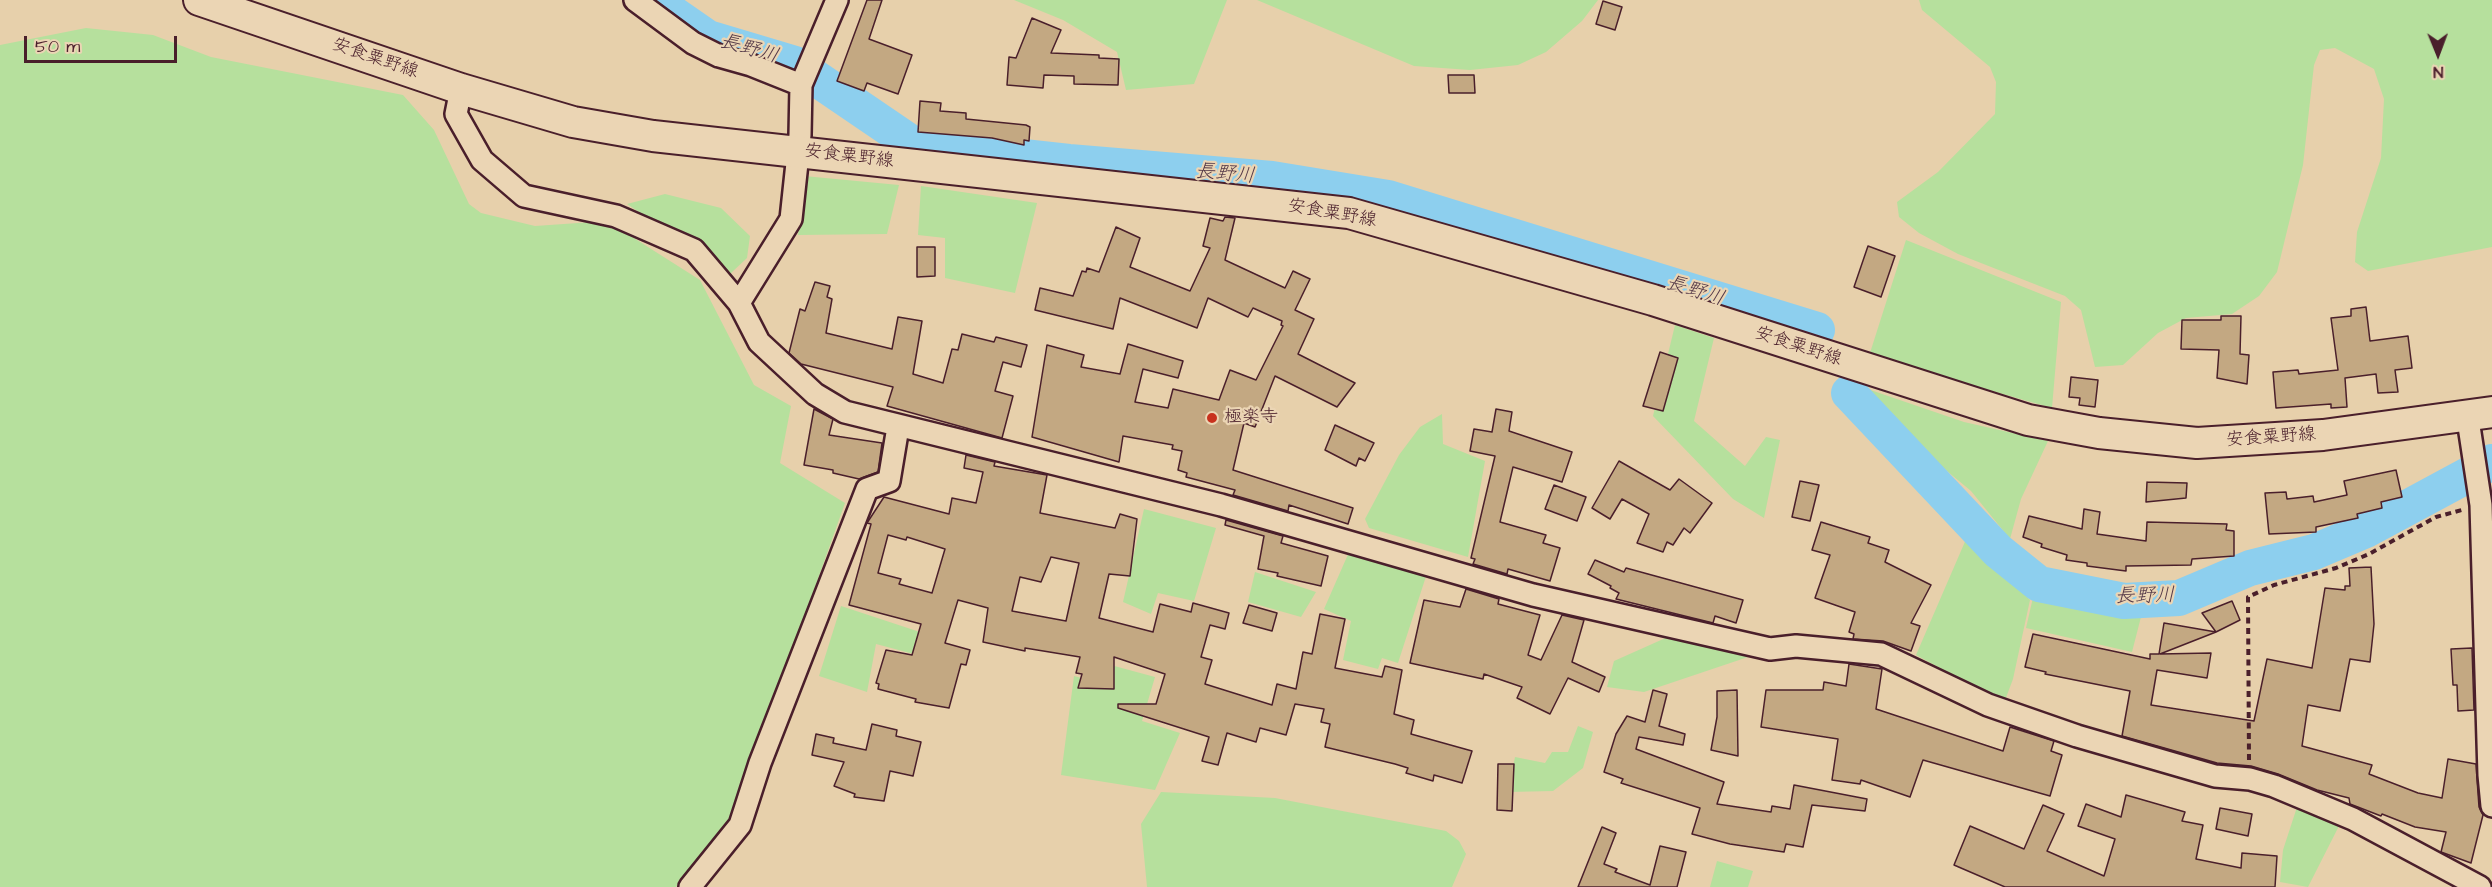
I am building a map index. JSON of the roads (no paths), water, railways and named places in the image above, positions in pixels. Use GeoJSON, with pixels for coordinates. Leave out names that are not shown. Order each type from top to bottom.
{"type":"FeatureCollection","features":[{"type":"Feature","properties":{"kind":"main road","name":"安食粟野線"},"geometry":{"type":"LineString","coordinates":[[208,10],[344,48],[461,88],[573,122],[653,136],[797,150],[1349,213],[1653,300],[2028,420],[2099,433],[2197,443],[2323,435],[2480,412]]}},
{"type":"Feature","properties":{"kind":"street"},"geometry":{"type":"LineString","coordinates":[[635,0],[693,43],[719,56],[805,77]]}},
{"type":"Feature","properties":{"kind":"street"},"geometry":{"type":"LineString","coordinates":[[739,303],[791,219],[805,77],[837,0]]}},
{"type":"Feature","properties":{"kind":"street"},"geometry":{"type":"LineString","coordinates":[[461,88],[456,114],[482,160],[524,196],[616,216],[694,250],[739,303],[759,342],[814,394],[845,412],[898,427],[940,434],[1221,505],[1533,595],[1770,649],[1796,646],[1881,654],[1999,709],[2215,776],[2250,779],[2274,786],[2353,819],[2480,887]]}},
{"type":"Feature","properties":{"kind":"street"},"geometry":{"type":"LineString","coordinates":[[2480,412],[2487,504],[2492,806]]}},
{"type":"Feature","properties":{"kind":"street"},"geometry":{"type":"LineString","coordinates":[[690,887],[740,825],[764,754],[867,489],[889,481],[898,427]]}},
{"type":"Feature","properties":{"kind":"waterway","name":"長野川"},"geometry":{"type":"LineString","coordinates":[[653,0],[708,38],[795,64],[914,145],[1069,162],[1272,179],[1388,198],[1817,330]]}},
{"type":"Feature","properties":{"kind":"waterway","name":"長野川"},"geometry":{"type":"LineString","coordinates":[[1849,393],[1998,551],[2039,584],[2124,601],[2179,598],[2250,568],[2314,552],[2366,530],[2492,462]]}},
{"type":"Feature","properties":{"kind":"place","name":"極楽寺"},"geometry":{"type":"Point","coordinates":[1212,418]}}]}
